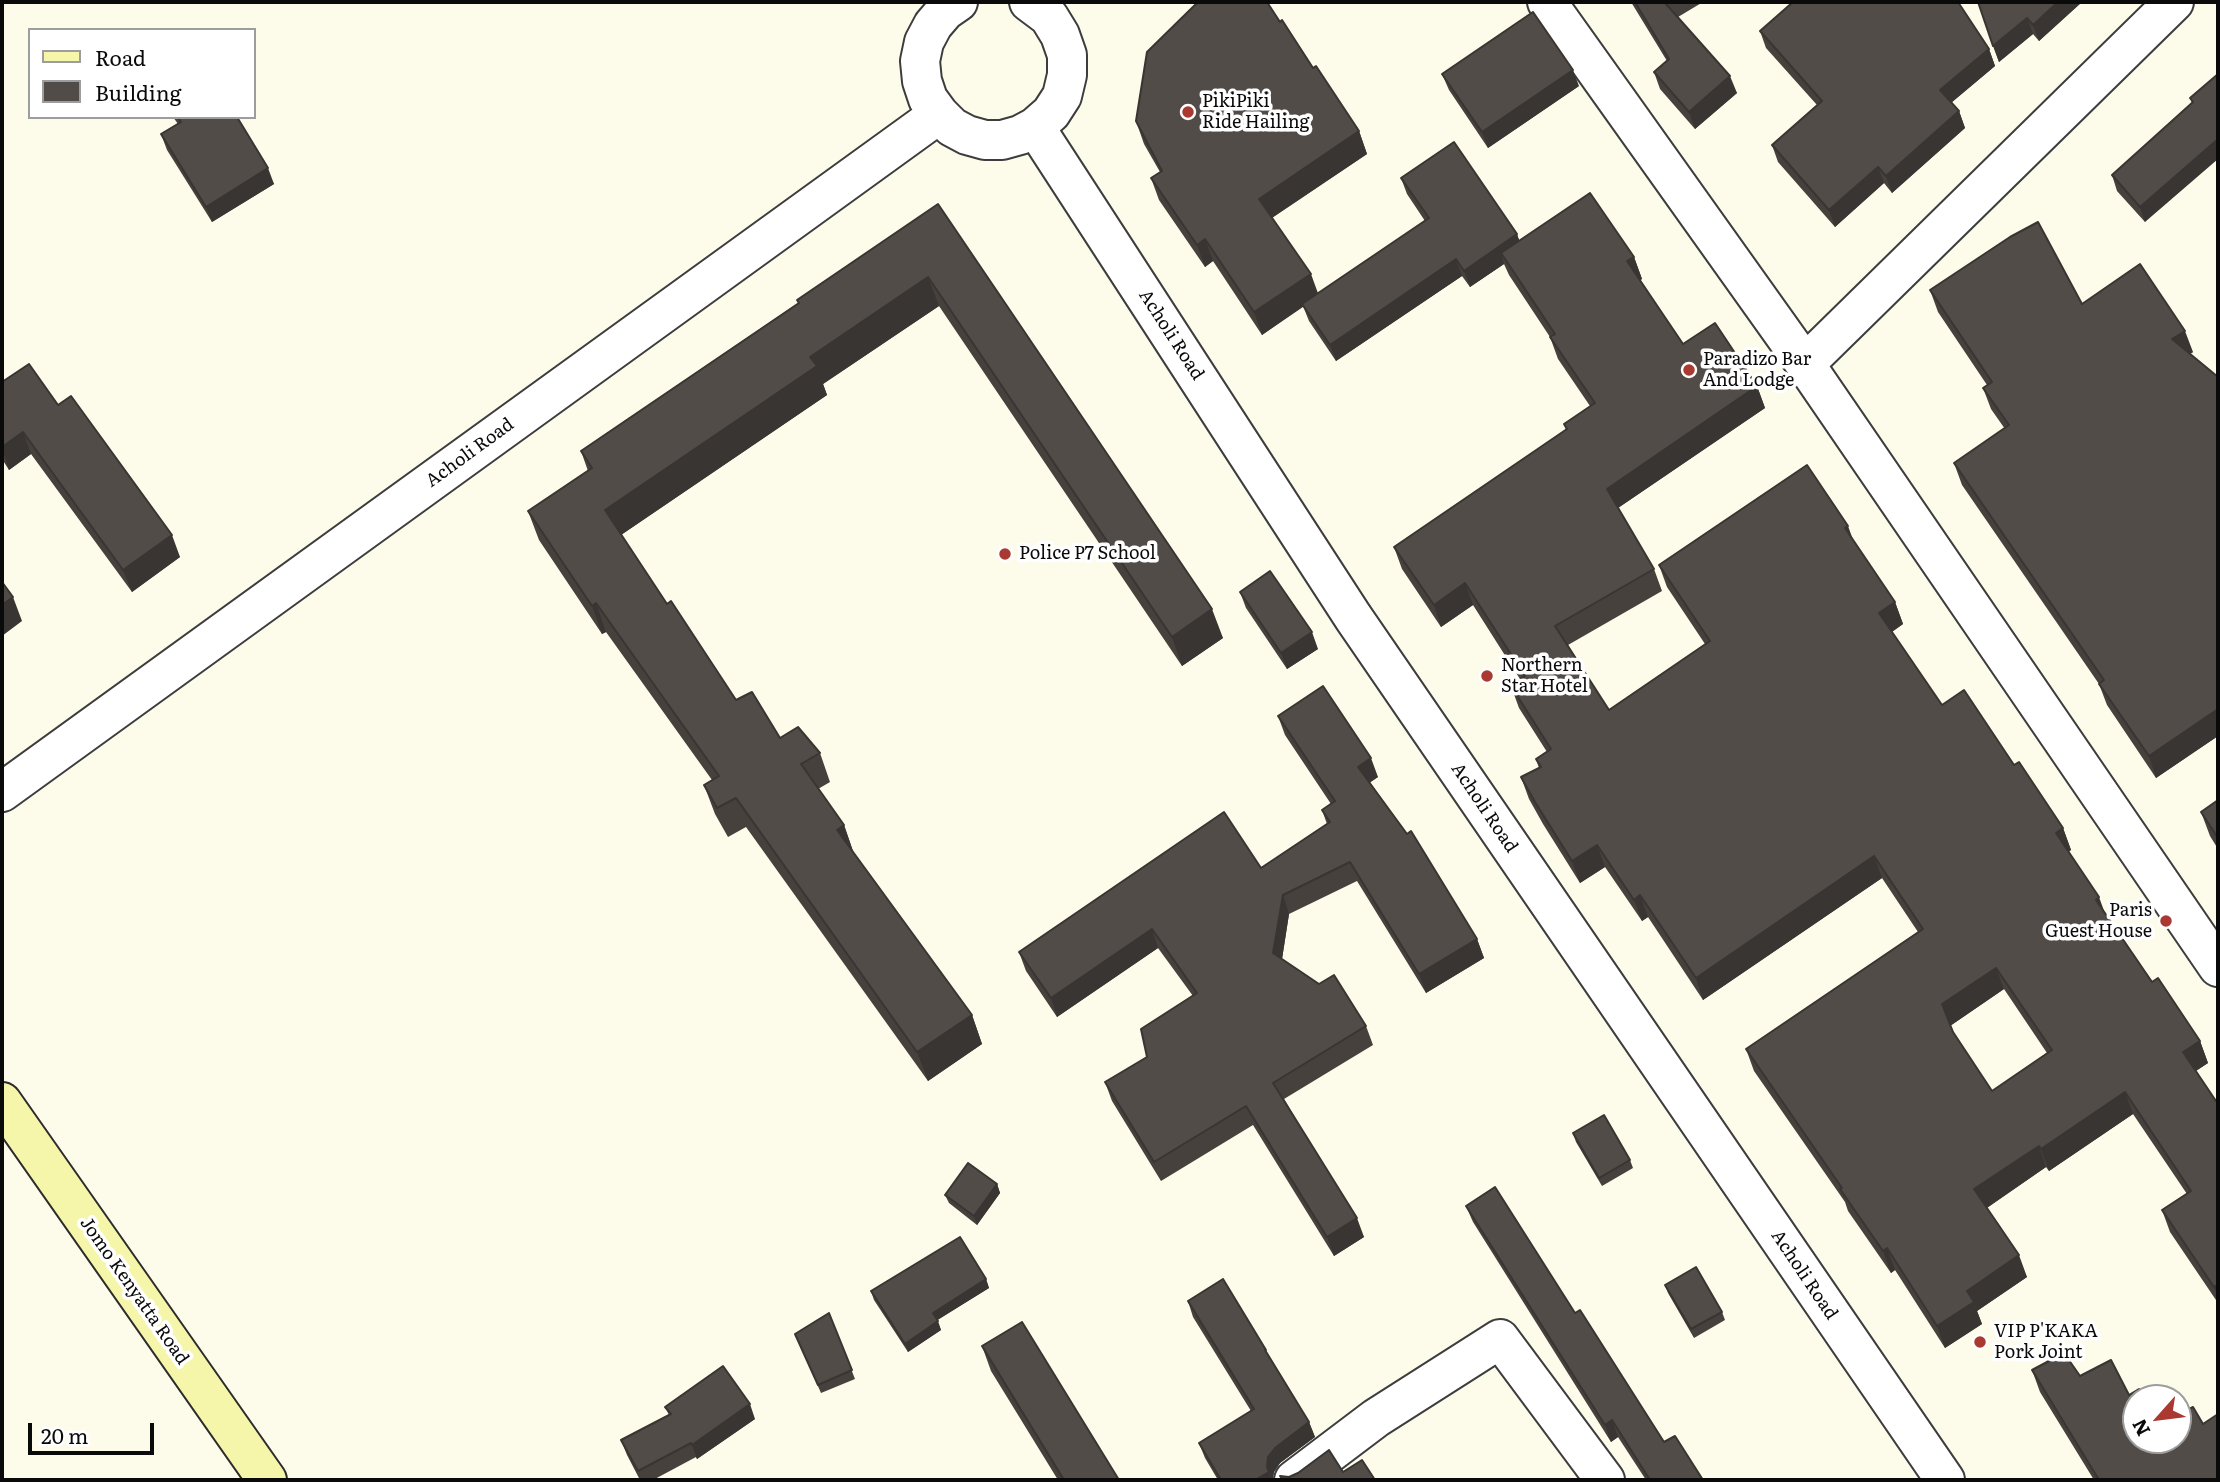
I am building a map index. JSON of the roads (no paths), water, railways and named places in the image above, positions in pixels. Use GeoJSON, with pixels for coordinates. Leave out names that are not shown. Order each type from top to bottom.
{"type":"FeatureCollection","features":[{"type":"Feature","properties":{"kind":"main road","name":"Jomo Kenyatta Road"},"geometry":{"type":"LineString","coordinates":[[2,1102],[267,1480]]}},
{"type":"Feature","properties":{"kind":"street"},"geometry":{"type":"LineString","coordinates":[[1547,2],[1805,364],[2218,967]]}},
{"type":"Feature","properties":{"kind":"street"},"geometry":{"type":"LineString","coordinates":[[1805,364],[2174,2]]}},
{"type":"Feature","properties":{"kind":"street"},"geometry":{"type":"LineString","coordinates":[[935,10],[920,61],[928,99],[939,114],[960,131],[985,140],[1002,140],[1035,127],[1051,113],[1062,96],[1067,75],[1067,55],[1050,7]]}},
{"type":"Feature","properties":{"kind":"street","name":"Acholi Road"},"geometry":{"type":"LineString","coordinates":[[2,792],[939,114]]}},
{"type":"Feature","properties":{"kind":"street","name":"Acholi Road"},"geometry":{"type":"LineString","coordinates":[[1035,127],[1353,618],[1945,1480]]}},
{"type":"Feature","properties":{"kind":"street"},"geometry":{"type":"LineString","coordinates":[[1294,1480],[1376,1418],[1500,1339],[1605,1480]]}},
{"type":"Feature","properties":{"kind":"place","name":"PikiPiki Ride Hailing"},"geometry":{"type":"Point","coordinates":[1188,112]}},
{"type":"Feature","properties":{"kind":"place","name":"Paradizo Bar And Lodge"},"geometry":{"type":"Point","coordinates":[1689,370]}},
{"type":"Feature","properties":{"kind":"place","name":"Police P7 School"},"geometry":{"type":"Point","coordinates":[1005,554]}},
{"type":"Feature","properties":{"kind":"place","name":"Northern Star Hotel"},"geometry":{"type":"Point","coordinates":[1487,676]}},
{"type":"Feature","properties":{"kind":"place","name":"Paris Guest House"},"geometry":{"type":"Point","coordinates":[2166,921]}},
{"type":"Feature","properties":{"kind":"place","name":"VIP P'KAKA Pork Joint"},"geometry":{"type":"Point","coordinates":[1980,1342]}}]}
